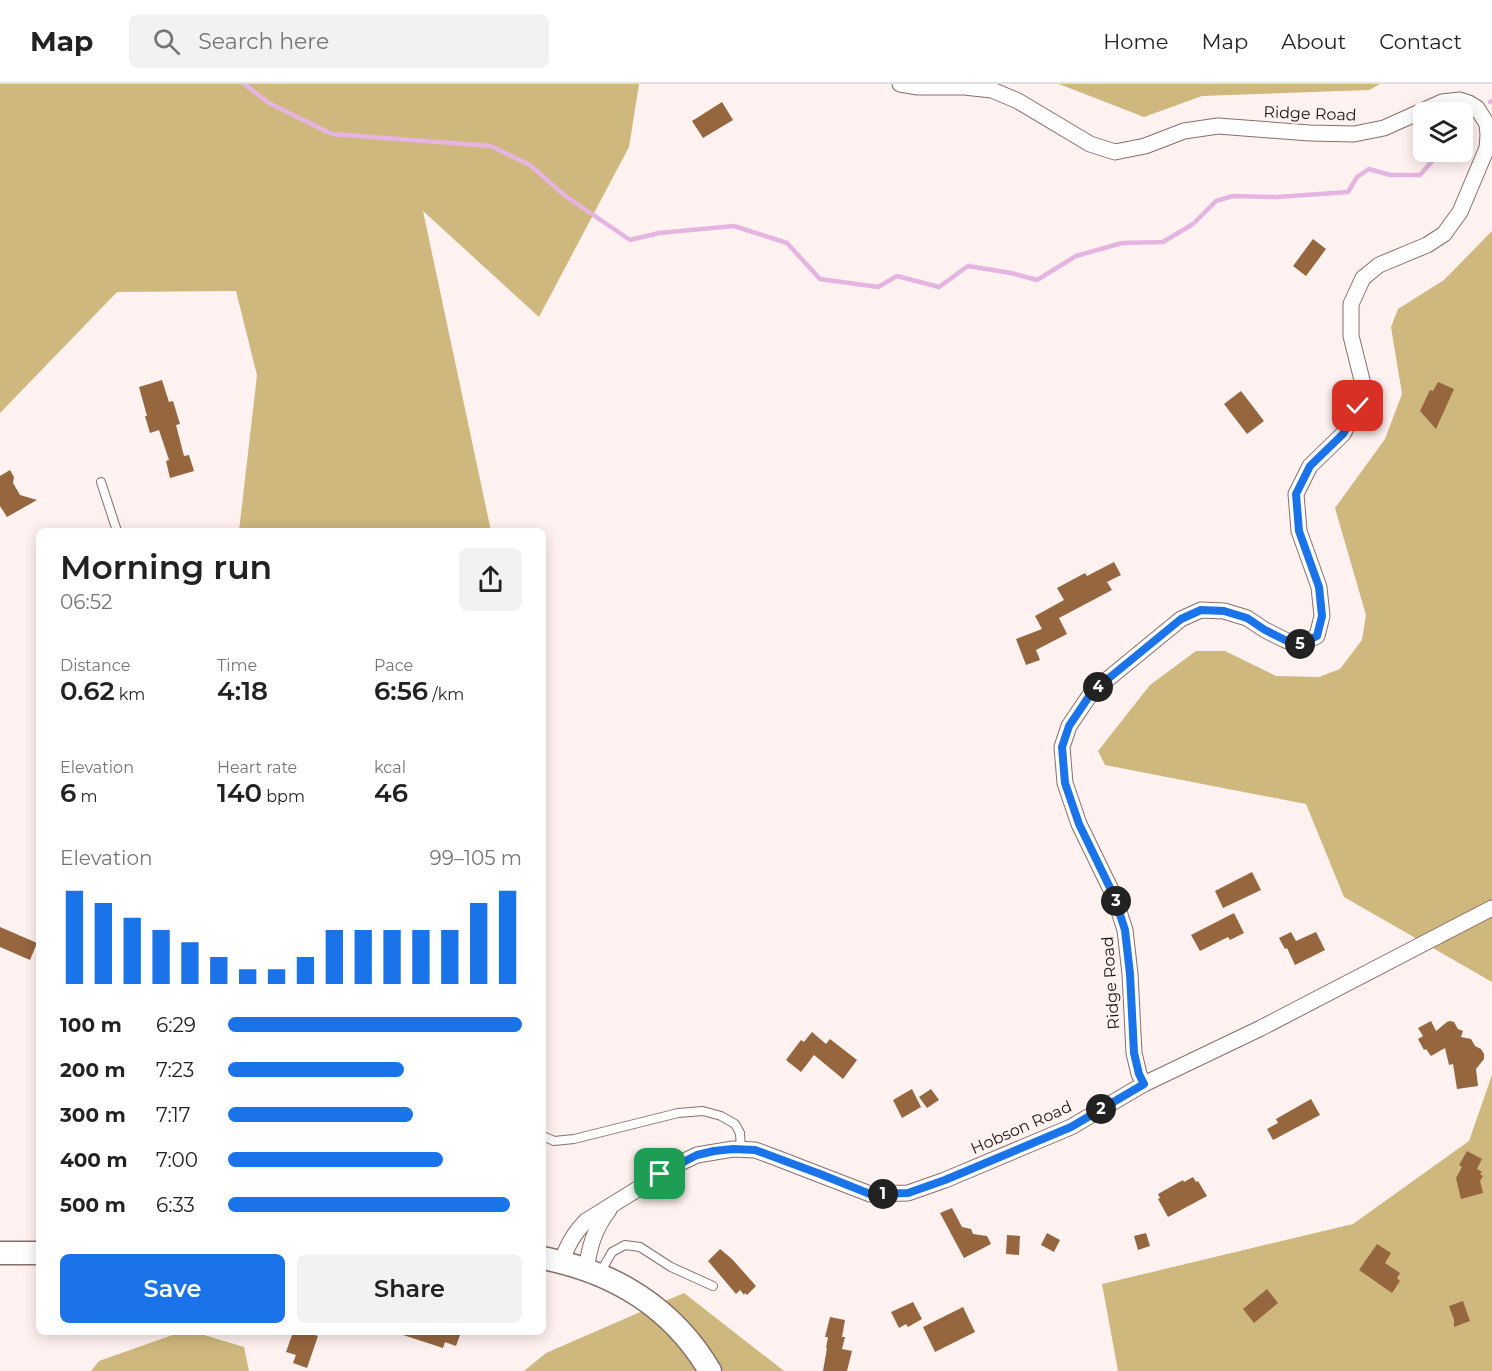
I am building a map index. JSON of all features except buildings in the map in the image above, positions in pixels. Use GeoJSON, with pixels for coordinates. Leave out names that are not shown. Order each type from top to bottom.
{"type":"FeatureCollection","features":[{"type":"Feature","properties":{"kind":"street","name":"Ridge Road"},"geometry":{"type":"LineString","coordinates":[[900,84],[918,87],[964,87],[992,90],[1017,101],[1090,144],[1115,152],[1145,146],[1184,131],[1218,126],[1354,134],[1384,129],[1422,110],[1451,100],[1461,100],[1477,108],[1486,124],[1488,135],[1481,164],[1460,212],[1444,234],[1427,245],[1379,265],[1363,278],[1351,304],[1351,336],[1362,380],[1358,406],[1343,434],[1310,466],[1296,494],[1299,531],[1319,587],[1322,616],[1317,636],[1299,645],[1265,630],[1247,618],[1224,611],[1201,610],[1181,619],[1092,692],[1069,726],[1062,747],[1065,783],[1079,824],[1114,896],[1125,930],[1134,1053],[1144,1084]]}},
{"type":"Feature","properties":{"kind":"street","name":"Hobson Road"},"geometry":{"type":"LineString","coordinates":[[552,1260],[586,1221],[660,1174],[697,1155],[714,1151],[755,1150],[870,1194],[908,1193],[945,1180],[1071,1127],[1144,1084],[1262,1028],[1492,908]]}},
{"type":"Feature","properties":{"kind":"street","name":"Hobson Road"},"geometry":{"type":"LineString","coordinates":[[592,1272],[594,1233],[613,1205]]}},
{"type":"Feature","properties":{"kind":"street"},"geometry":{"type":"LineString","coordinates":[[0,1253],[36,1253]]}},
{"type":"Feature","properties":{"kind":"street"},"geometry":{"type":"LineString","coordinates":[[552,1260],[592,1272],[633,1291],[648,1301],[681,1330],[698,1350],[710,1371]]}},
{"type":"Feature","properties":{"kind":"lane"},"geometry":{"type":"LineString","coordinates":[[101,482],[116,528]]}},
{"type":"Feature","properties":{"kind":"lane"},"geometry":{"type":"LineString","coordinates":[[546,1137],[554,1141],[574,1139],[678,1113],[704,1111],[721,1116],[735,1124],[740,1133],[741,1150]]}},
{"type":"Feature","properties":{"kind":"lane"},"geometry":{"type":"LineString","coordinates":[[592,1272],[612,1252],[625,1245],[640,1247],[671,1267],[714,1286]]}},
{"type":"Feature","properties":{"kind":"shaded area"},"geometry":{"type":"Polygon","coordinates":[[[0,84],[639,84],[629,147],[539,317],[423,211],[490,528],[239,528],[257,375],[236,291],[117,292],[0,413],[0,84]]]}},
{"type":"Feature","properties":{"kind":"shaded area"},"geometry":{"type":"Polygon","coordinates":[[[1059,84],[1380,84],[1369,90],[1202,96],[1144,117],[1059,84]]]}},
{"type":"Feature","properties":{"kind":"shaded area"},"geometry":{"type":"Polygon","coordinates":[[[1492,231],[1492,982],[1344,897],[1306,804],[1105,765],[1098,751],[1150,685],[1196,651],[1225,651],[1276,676],[1319,677],[1340,669],[1362,640],[1366,615],[1335,508],[1385,439],[1402,394],[1391,327],[1398,309],[1444,280],[1492,231]]]}},
{"type":"Feature","properties":{"kind":"shaded area"},"geometry":{"type":"Polygon","coordinates":[[[1492,1075],[1492,1371],[1118,1371],[1102,1284],[1353,1224],[1469,1141],[1492,1075]]]}},
{"type":"Feature","properties":{"kind":"shaded area"},"geometry":{"type":"Polygon","coordinates":[[[684,1293],[784,1371],[524,1371],[546,1353],[684,1293]]]}},
{"type":"Feature","properties":{"kind":"shaded area"},"geometry":{"type":"Polygon","coordinates":[[[173,1335],[204,1335],[244,1347],[249,1371],[91,1371],[99,1361],[173,1335]]]}},
{"type":"Feature","properties":{"kind":"waterway"},"geometry":{"type":"LineString","coordinates":[[244,84],[269,103],[332,134],[491,146],[530,165],[564,195],[630,240],[659,233],[734,226],[787,243],[820,279],[878,287],[897,276],[939,287],[968,266],[1037,280],[1076,256],[1122,243],[1163,242],[1193,224],[1216,201],[1233,196],[1277,197],[1348,192],[1357,177],[1369,169],[1390,175],[1420,175],[1431,162]]}},
{"type":"Feature","properties":{"kind":"route"},"geometry":{"type":"LineString","coordinates":[[660,1174],[697,1155],[733,1149],[755,1150],[870,1194],[908,1193],[945,1180],[1071,1127],[1144,1084],[1139,1074],[1132,1040],[1130,974],[1125,930],[1114,896],[1079,824],[1065,783],[1062,747],[1069,726],[1092,692],[1181,619],[1201,610],[1224,611],[1247,618],[1265,630],[1299,645],[1317,636],[1322,616],[1319,587],[1299,531],[1296,494],[1310,466],[1343,434],[1358,406]]}}]}
